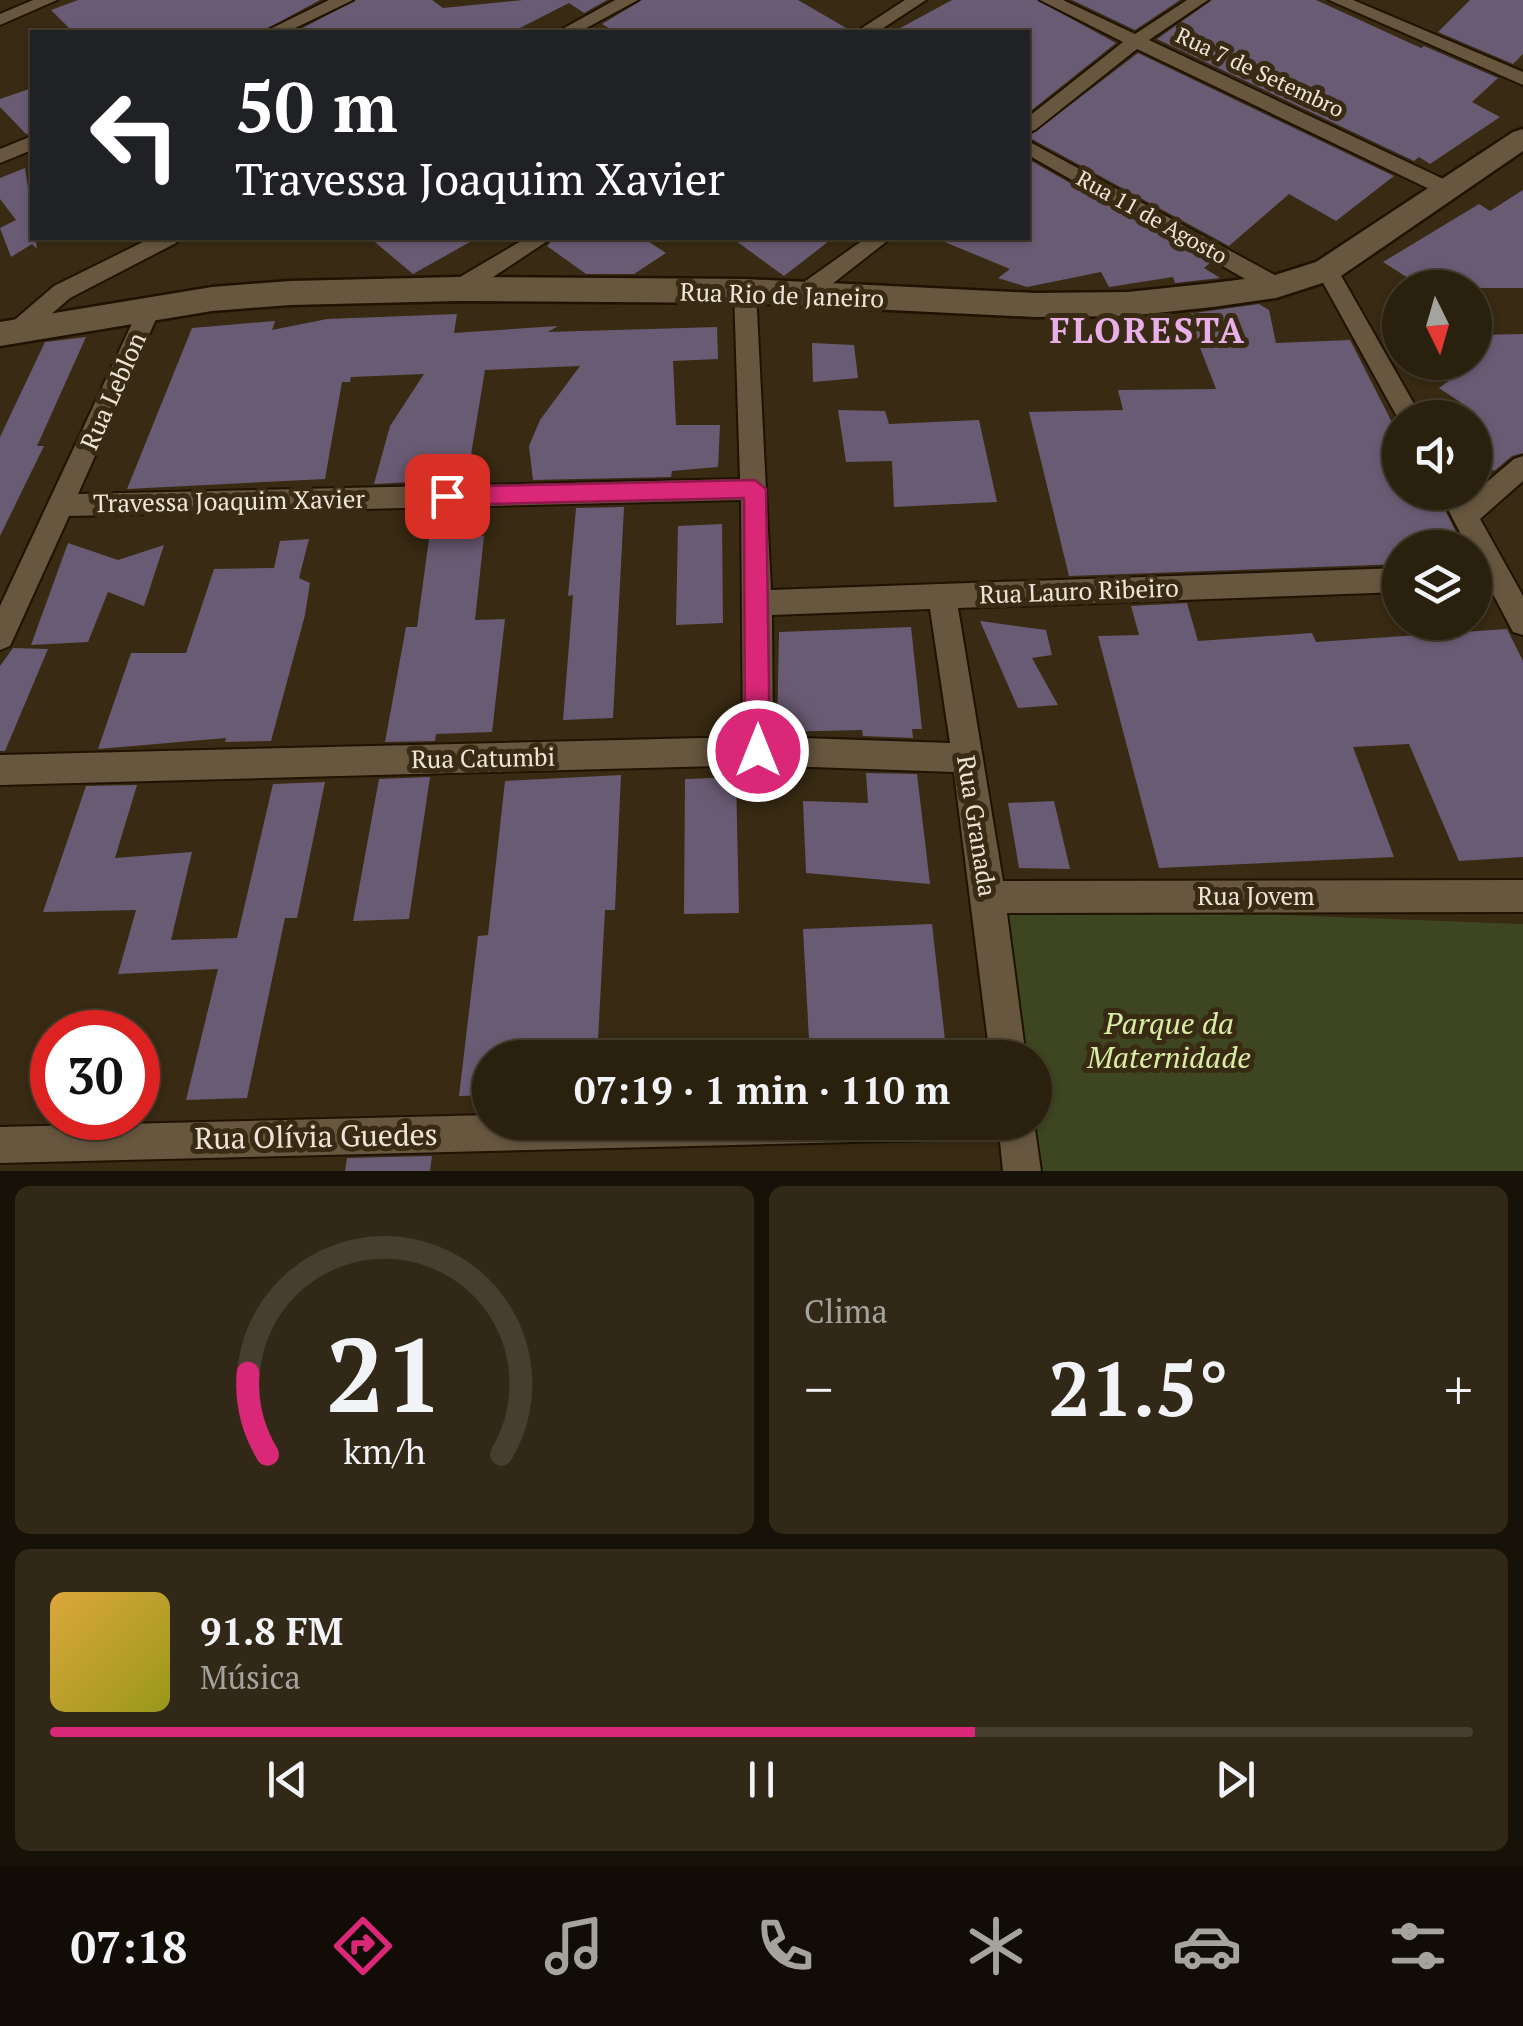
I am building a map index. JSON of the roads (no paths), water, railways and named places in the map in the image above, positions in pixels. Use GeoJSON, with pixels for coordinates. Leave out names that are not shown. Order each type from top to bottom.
{"type":"FeatureCollection","features":[{"type":"Feature","properties":{"kind":"main road","name":"Rua Rio de Janeiro"},"geometry":{"type":"LineString","coordinates":[[9,331],[150,308],[290,293],[745,292],[1035,305],[1128,304],[1276,286],[1327,270],[1523,138]]}},
{"type":"Feature","properties":{"kind":"street"},"geometry":{"type":"LineString","coordinates":[[0,20],[48,0]]}},
{"type":"Feature","properties":{"kind":"street"},"geometry":{"type":"LineString","coordinates":[[277,30],[344,0]]}},
{"type":"Feature","properties":{"kind":"street"},"geometry":{"type":"LineString","coordinates":[[570,30],[630,0]]}},
{"type":"Feature","properties":{"kind":"street"},"geometry":{"type":"LineString","coordinates":[[869,30],[917,0]]}},
{"type":"Feature","properties":{"kind":"street","name":"Rua 7 de Setembro"},"geometry":{"type":"LineString","coordinates":[[1049,0],[1449,190]]}},
{"type":"Feature","properties":{"kind":"street"},"geometry":{"type":"LineString","coordinates":[[1030,124],[1136,42],[1199,0]]}},
{"type":"Feature","properties":{"kind":"street"},"geometry":{"type":"LineString","coordinates":[[1338,0],[1523,80]]}},
{"type":"Feature","properties":{"kind":"street"},"geometry":{"type":"LineString","coordinates":[[0,157],[30,143]]}},
{"type":"Feature","properties":{"kind":"street","name":"Rua 11 de Agosto"},"geometry":{"type":"LineString","coordinates":[[1030,149],[1276,286]]}},
{"type":"Feature","properties":{"kind":"street"},"geometry":{"type":"LineString","coordinates":[[9,331],[62,292],[164,240]]}},
{"type":"Feature","properties":{"kind":"street"},"geometry":{"type":"LineString","coordinates":[[458,290],[537,240]]}},
{"type":"Feature","properties":{"kind":"street"},"geometry":{"type":"LineString","coordinates":[[805,293],[877,240]]}},
{"type":"Feature","properties":{"kind":"street"},"geometry":{"type":"LineString","coordinates":[[1327,270],[1400,400]]}},
{"type":"Feature","properties":{"kind":"street"},"geometry":{"type":"LineString","coordinates":[[745,292],[755,489],[758,751]]}},
{"type":"Feature","properties":{"kind":"street","name":"Rua Leblon"},"geometry":{"type":"LineString","coordinates":[[0,637],[150,308]]}},
{"type":"Feature","properties":{"kind":"street"},"geometry":{"type":"LineString","coordinates":[[1492,484],[1523,466]]}},
{"type":"Feature","properties":{"kind":"street","name":"Travessa Joaquim Xavier"},"geometry":{"type":"LineString","coordinates":[[62,505],[755,489]]}},
{"type":"Feature","properties":{"kind":"street","name":"Rua Lauro Ribeiro"},"geometry":{"type":"LineString","coordinates":[[758,603],[1382,581]]}},
{"type":"Feature","properties":{"kind":"street"},"geometry":{"type":"LineString","coordinates":[[1492,584],[1523,623]]}},
{"type":"Feature","properties":{"kind":"street","name":"Rua Granada"},"geometry":{"type":"LineString","coordinates":[[942,596],[989,897],[1006,1040]]}},
{"type":"Feature","properties":{"kind":"street","name":"Rua Catumbi"},"geometry":{"type":"LineString","coordinates":[[0,770],[758,751],[966,758]]}},
{"type":"Feature","properties":{"kind":"street","name":"Rua Jovem"},"geometry":{"type":"LineString","coordinates":[[989,897],[1523,896]]}},
{"type":"Feature","properties":{"kind":"street","name":"Rua Olívia Guedes"},"geometry":{"type":"LineString","coordinates":[[0,1145],[472,1133]]}},
{"type":"Feature","properties":{"kind":"street"},"geometry":{"type":"LineString","coordinates":[[1018,1140],[1022,1171]]}},
{"type":"Feature","properties":{"kind":"district","name":"FLORESTA"},"geometry":{"type":"Point","coordinates":[1148,331]}},
{"type":"Feature","properties":{"kind":"park label","name":"Parque da Maternidade"},"geometry":{"type":"Point","coordinates":[1169,1041]}}]}
